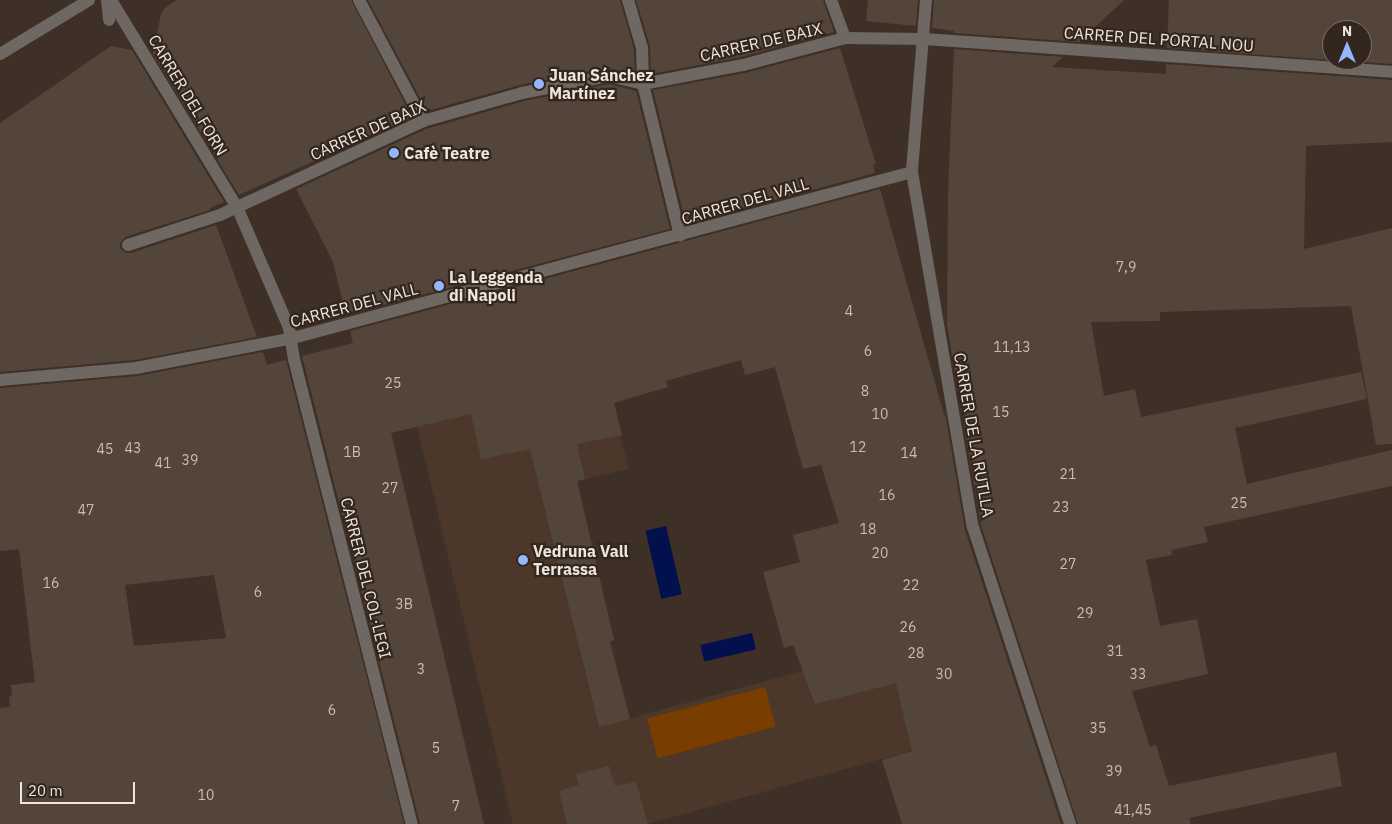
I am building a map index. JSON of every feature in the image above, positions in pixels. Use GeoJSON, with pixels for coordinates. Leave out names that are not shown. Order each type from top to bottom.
{"type":"FeatureCollection","features":[{"type":"Feature","properties":{"kind":"street"},"geometry":{"type":"LineString","coordinates":[[0,54],[89,0]]}},
{"type":"Feature","properties":{"kind":"street"},"geometry":{"type":"LineString","coordinates":[[107,0],[110,20]]}},
{"type":"Feature","properties":{"kind":"street","name":"CARRER DEL FORN"},"geometry":{"type":"LineString","coordinates":[[111,0],[237,207],[293,338]]}},
{"type":"Feature","properties":{"kind":"street"},"geometry":{"type":"LineString","coordinates":[[359,0],[423,121]]}},
{"type":"Feature","properties":{"kind":"street"},"geometry":{"type":"LineString","coordinates":[[628,0],[642,48],[643,84],[680,236]]}},
{"type":"Feature","properties":{"kind":"street"},"geometry":{"type":"LineString","coordinates":[[831,0],[845,38]]}},
{"type":"Feature","properties":{"kind":"street","name":"CARRER DE LA RUTLLA"},"geometry":{"type":"LineString","coordinates":[[926,0],[912,172],[973,527],[1070,824]]}},
{"type":"Feature","properties":{"kind":"street","name":"CARRER DE BAIX"},"geometry":{"type":"LineString","coordinates":[[128,246],[237,207],[423,121],[522,93],[609,76],[643,84],[743,65],[845,38],[924,39]]}},
{"type":"Feature","properties":{"kind":"street","name":"CARRER DEL PORTAL NOU"},"geometry":{"type":"LineString","coordinates":[[924,39],[1392,72]]}},
{"type":"Feature","properties":{"kind":"street","name":"CARRER DEL VALL"},"geometry":{"type":"LineString","coordinates":[[0,380],[136,368],[293,338],[680,236],[912,172]]}},
{"type":"Feature","properties":{"kind":"street","name":"CARRER DEL COL·LEGI"},"geometry":{"type":"LineString","coordinates":[[293,338],[294,359],[412,824]]}},
{"type":"Feature","properties":{"kind":"shaded area","name":"Vedruna Vall Terrassa"},"geometry":{"type":"Polygon","coordinates":[[[581,285],[629,469],[577,481],[614,640],[579,649],[599,727],[831,663],[987,647],[1011,723],[648,824],[513,824],[394,332],[581,285]]]}},
{"type":"Feature","properties":{"kind":"shaded area"},"geometry":{"type":"Polygon","coordinates":[[[666,526],[682,594],[661,599],[646,531],[666,526]]]}},
{"type":"Feature","properties":{"kind":"shaded area"},"geometry":{"type":"Polygon","coordinates":[[[752,633],[756,650],[704,661],[700,645],[752,633]]]}},
{"type":"Feature","properties":{"kind":"shaded area"},"geometry":{"type":"Polygon","coordinates":[[[765,687],[776,727],[658,758],[647,719],[765,687]]]}},
{"type":"Feature","properties":{"kind":"building"},"geometry":{"type":"Polygon","coordinates":[[[176,0],[351,0],[412,117],[239,195],[153,54],[161,14],[164,9],[176,0]]]}},
{"type":"Feature","properties":{"kind":"building"},"geometry":{"type":"Polygon","coordinates":[[[368,0],[620,0],[634,49],[635,74],[607,68],[520,85],[427,111],[368,0]]]}},
{"type":"Feature","properties":{"kind":"building"},"geometry":{"type":"Polygon","coordinates":[[[636,0],[823,0],[834,32],[741,57],[651,74],[650,46],[636,0]]]}},
{"type":"Feature","properties":{"kind":"building"},"geometry":{"type":"Polygon","coordinates":[[[868,0],[918,0],[916,26],[866,21],[868,0]]]}},
{"type":"Feature","properties":{"kind":"building"},"geometry":{"type":"Polygon","coordinates":[[[934,0],[1124,0],[1079,42],[954,33],[954,31],[932,28],[934,0]]]}},
{"type":"Feature","properties":{"kind":"building"},"geometry":{"type":"Polygon","coordinates":[[[1169,0],[1392,0],[1392,64],[1372,63],[1372,20],[1322,20],[1322,59],[1167,48],[1169,0]]]}},
{"type":"Feature","properties":{"kind":"building"},"geometry":{"type":"Polygon","coordinates":[[[111,46],[132,50],[224,202],[210,208],[210,210],[125,237],[120,243],[120,248],[126,253],[131,253],[216,225],[257,337],[135,360],[0,372],[0,123],[111,46]]]}},
{"type":"Feature","properties":{"kind":"building"},"geometry":{"type":"Polygon","coordinates":[[[840,48],[876,164],[873,165],[875,173],[686,224],[653,90],[745,73],[840,48]]]}},
{"type":"Feature","properties":{"kind":"building"},"geometry":{"type":"Polygon","coordinates":[[[954,49],[1063,57],[1052,67],[1166,74],[1166,64],[1392,80],[1392,142],[1306,146],[1304,249],[1392,228],[1392,444],[1376,445],[1351,306],[1160,312],[1160,321],[1091,322],[1104,396],[1135,389],[1141,417],[1361,372],[1367,399],[1235,428],[1247,484],[1392,450],[1392,486],[1204,527],[1208,542],[1171,550],[1172,555],[1146,560],[1160,626],[1197,619],[1208,674],[1132,691],[1150,747],[1156,745],[1169,786],[1336,752],[1342,786],[1189,818],[1191,824],[1078,824],[981,525],[947,325],[948,192],[954,49]]]}},
{"type":"Feature","properties":{"kind":"building"},"geometry":{"type":"Polygon","coordinates":[[[609,84],[636,91],[670,229],[346,315],[333,262],[296,189],[426,129],[524,101],[609,84]]]}},
{"type":"Feature","properties":{"kind":"building"},"geometry":{"type":"Polygon","coordinates":[[[880,189],[945,418],[945,412],[965,530],[1061,824],[902,824],[882,760],[912,751],[896,683],[815,704],[793,645],[784,648],[763,572],[800,562],[793,535],[839,523],[821,465],[803,469],[775,367],[745,375],[741,360],[666,381],[668,387],[614,403],[622,435],[577,444],[585,479],[577,481],[614,640],[610,642],[630,719],[599,727],[530,449],[481,459],[471,414],[391,433],[484,824],[420,824],[302,356],[353,343],[350,331],[880,189]]]}},
{"type":"Feature","properties":{"kind":"building"},"geometry":{"type":"Polygon","coordinates":[[[263,352],[267,365],[286,360],[404,824],[0,824],[0,708],[10,707],[11,685],[35,682],[19,549],[0,551],[0,388],[137,376],[263,352]],[[214,575],[125,585],[134,646],[226,638],[214,575]]]}},
{"type":"Feature","properties":{"kind":"building"},"geometry":{"type":"Polygon","coordinates":[[[609,766],[615,786],[636,782],[648,824],[567,824],[559,791],[579,785],[576,774],[609,766]]]}},
{"type":"Feature","properties":{"kind":"place","name":"Juan Sánchez Martínez"},"geometry":{"type":"Point","coordinates":[539,84]}},
{"type":"Feature","properties":{"kind":"place","name":"Cafè Teatre"},"geometry":{"type":"Point","coordinates":[394,153]}},
{"type":"Feature","properties":{"kind":"place","name":"La Leggenda di Napoli"},"geometry":{"type":"Point","coordinates":[439,286]}},
{"type":"Feature","properties":{"kind":"place","name":"Vedruna Vall Terrassa"},"geometry":{"type":"Point","coordinates":[523,560]}}]}
